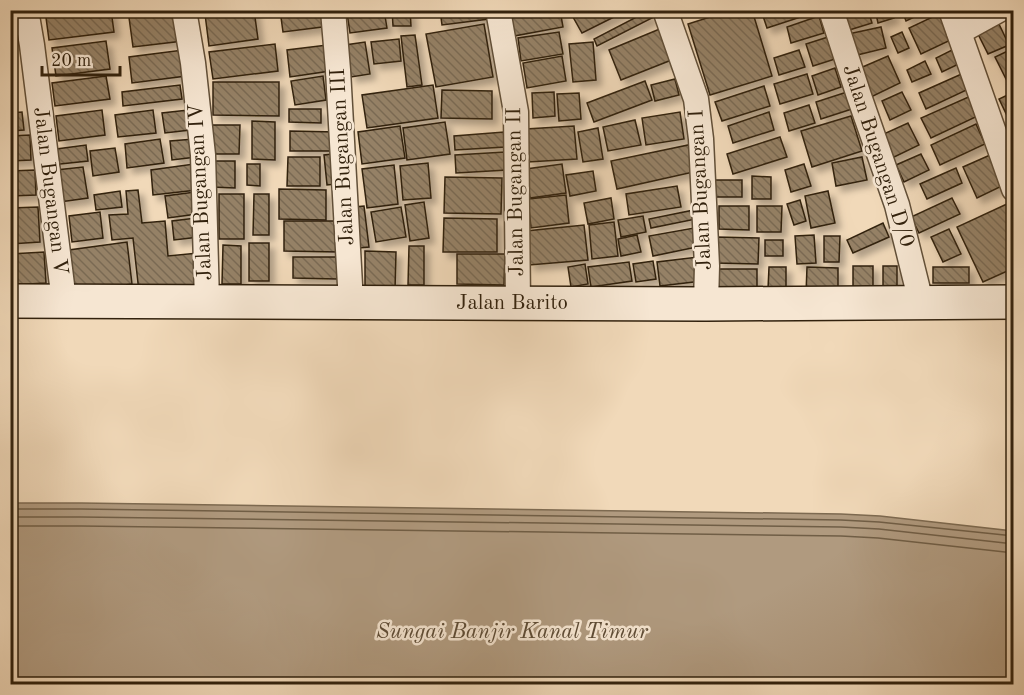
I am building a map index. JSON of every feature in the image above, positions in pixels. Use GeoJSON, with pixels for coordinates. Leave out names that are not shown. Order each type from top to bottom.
{"type":"FeatureCollection","features":[{"type":"Feature","properties":{"kind":"street","name":"Jalan Bugangan V"},"geometry":{"type":"LineString","coordinates":[[26,10],[64,301]]}},
{"type":"Feature","properties":{"kind":"street","name":"Jalan Bugangan IV"},"geometry":{"type":"LineString","coordinates":[[184,10],[193,63],[203,155],[207,302]]}},
{"type":"Feature","properties":{"kind":"street","name":"Jalan Bugangan III"},"geometry":{"type":"LineString","coordinates":[[333,10],[351,303]]}},
{"type":"Feature","properties":{"kind":"street","name":"Jalan Bugangan II"},"geometry":{"type":"LineString","coordinates":[[498,10],[516,112],[518,303]]}},
{"type":"Feature","properties":{"kind":"street","name":"Jalan Bugangan I"},"geometry":{"type":"LineString","coordinates":[[665,10],[696,99],[701,139],[707,254],[706,304]]}},
{"type":"Feature","properties":{"kind":"street","name":"Jalan Bugangan D/0"},"geometry":{"type":"LineString","coordinates":[[831,10],[897,205],[921,302]]}},
{"type":"Feature","properties":{"kind":"street"},"geometry":{"type":"LineString","coordinates":[[999,10],[955,21],[1014,189]]}},
{"type":"Feature","properties":{"kind":"street","name":"Jalan Barito"},"geometry":{"type":"LineString","coordinates":[[10,301],[706,304],[1014,302]]}},
{"type":"Feature","properties":{"kind":"water","name":"Sungai Banjir Kanal Timur"},"geometry":{"type":"Polygon","coordinates":[[[11,503],[841,514],[880,516],[1013,531],[1013,684],[11,684],[11,503]]]}},
{"type":"Feature","properties":{"kind":"building"},"geometry":{"type":"Polygon","coordinates":[[[10,10],[18,10],[21,35],[10,36],[10,10]]]}},
{"type":"Feature","properties":{"kind":"building"},"geometry":{"type":"Polygon","coordinates":[[[45,10],[111,10],[114,32],[49,40],[45,10]]]}},
{"type":"Feature","properties":{"kind":"building"},"geometry":{"type":"Polygon","coordinates":[[[128,10],[179,10],[183,41],[133,47],[128,10]]]}},
{"type":"Feature","properties":{"kind":"building"},"geometry":{"type":"Polygon","coordinates":[[[254,10],[258,39],[209,46],[205,14],[254,10]]]}},
{"type":"Feature","properties":{"kind":"building"},"geometry":{"type":"Polygon","coordinates":[[[280,10],[328,10],[330,26],[283,32],[280,10]]]}},
{"type":"Feature","properties":{"kind":"building"},"geometry":{"type":"Polygon","coordinates":[[[384,10],[387,28],[350,33],[347,13],[384,10]]]}},
{"type":"Feature","properties":{"kind":"building"},"geometry":{"type":"Polygon","coordinates":[[[392,10],[410,10],[411,26],[393,26],[392,10]]]}},
{"type":"Feature","properties":{"kind":"building"},"geometry":{"type":"Polygon","coordinates":[[[440,10],[488,10],[489,19],[442,25],[440,10]]]}},
{"type":"Feature","properties":{"kind":"building"},"geometry":{"type":"Polygon","coordinates":[[[510,10],[560,10],[563,27],[514,36],[510,10]]]}},
{"type":"Feature","properties":{"kind":"building"},"geometry":{"type":"Polygon","coordinates":[[[586,10],[628,10],[582,33],[573,17],[586,10]]]}},
{"type":"Feature","properties":{"kind":"building"},"geometry":{"type":"Polygon","coordinates":[[[732,10],[752,10],[772,76],[710,95],[688,24],[732,10]]]}},
{"type":"Feature","properties":{"kind":"building"},"geometry":{"type":"Polygon","coordinates":[[[761,10],[816,10],[816,12],[767,28],[761,10]]]}},
{"type":"Feature","properties":{"kind":"building"},"geometry":{"type":"Polygon","coordinates":[[[847,10],[868,10],[872,23],[846,31],[840,13],[847,10]]]}},
{"type":"Feature","properties":{"kind":"building"},"geometry":{"type":"Polygon","coordinates":[[[875,10],[892,10],[894,18],[878,23],[875,10]]]}},
{"type":"Feature","properties":{"kind":"building"},"geometry":{"type":"Polygon","coordinates":[[[902,10],[929,10],[906,21],[902,10]]]}},
{"type":"Feature","properties":{"kind":"building"},"geometry":{"type":"Polygon","coordinates":[[[648,11],[652,18],[597,46],[594,39],[648,11]]]}},
{"type":"Feature","properties":{"kind":"building"},"geometry":{"type":"Polygon","coordinates":[[[943,12],[955,38],[921,54],[909,28],[943,12]]]}},
{"type":"Feature","properties":{"kind":"building"},"geometry":{"type":"Polygon","coordinates":[[[819,16],[824,33],[791,43],[787,27],[819,16]]]}},
{"type":"Feature","properties":{"kind":"building"},"geometry":{"type":"Polygon","coordinates":[[[998,22],[1009,45],[988,54],[977,32],[998,22]]]}},
{"type":"Feature","properties":{"kind":"building"},"geometry":{"type":"Polygon","coordinates":[[[484,24],[493,77],[436,87],[426,34],[484,24]]]}},
{"type":"Feature","properties":{"kind":"building"},"geometry":{"type":"Polygon","coordinates":[[[881,27],[886,48],[853,56],[848,34],[881,27]]]}},
{"type":"Feature","properties":{"kind":"building"},"geometry":{"type":"Polygon","coordinates":[[[662,28],[674,59],[621,80],[609,50],[662,28]]]}},
{"type":"Feature","properties":{"kind":"building"},"geometry":{"type":"Polygon","coordinates":[[[559,32],[563,54],[521,61],[518,38],[559,32]]]}},
{"type":"Feature","properties":{"kind":"building"},"geometry":{"type":"Polygon","coordinates":[[[902,32],[909,48],[898,53],[891,37],[902,32]]]}},
{"type":"Feature","properties":{"kind":"building"},"geometry":{"type":"Polygon","coordinates":[[[415,35],[422,85],[407,87],[401,36],[415,35]]]}},
{"type":"Feature","properties":{"kind":"building"},"geometry":{"type":"Polygon","coordinates":[[[828,37],[835,59],[813,66],[806,44],[828,37]]]}},
{"type":"Feature","properties":{"kind":"building"},"geometry":{"type":"Polygon","coordinates":[[[399,39],[401,61],[374,64],[371,42],[399,39]]]}},
{"type":"Feature","properties":{"kind":"building"},"geometry":{"type":"Polygon","coordinates":[[[106,41],[110,69],[56,76],[52,48],[106,41]]]}},
{"type":"Feature","properties":{"kind":"building"},"geometry":{"type":"Polygon","coordinates":[[[365,42],[370,74],[351,77],[345,45],[365,42]]]}},
{"type":"Feature","properties":{"kind":"building"},"geometry":{"type":"Polygon","coordinates":[[[593,42],[596,80],[573,82],[569,44],[593,42]]]}},
{"type":"Feature","properties":{"kind":"building"},"geometry":{"type":"Polygon","coordinates":[[[275,44],[278,71],[213,79],[209,52],[275,44]]]}},
{"type":"Feature","properties":{"kind":"building"},"geometry":{"type":"Polygon","coordinates":[[[327,45],[330,71],[290,77],[287,50],[327,45]]]}},
{"type":"Feature","properties":{"kind":"building"},"geometry":{"type":"Polygon","coordinates":[[[958,47],[965,61],[942,72],[936,58],[958,47]]]}},
{"type":"Feature","properties":{"kind":"building"},"geometry":{"type":"Polygon","coordinates":[[[1014,48],[1014,80],[1008,83],[995,57],[1014,48]]]}},
{"type":"Feature","properties":{"kind":"building"},"geometry":{"type":"Polygon","coordinates":[[[183,50],[186,76],[132,83],[129,57],[183,50]]]}},
{"type":"Feature","properties":{"kind":"building"},"geometry":{"type":"Polygon","coordinates":[[[799,50],[805,67],[779,75],[774,58],[799,50]]]}},
{"type":"Feature","properties":{"kind":"building"},"geometry":{"type":"Polygon","coordinates":[[[562,56],[566,81],[527,88],[523,63],[562,56]]]}},
{"type":"Feature","properties":{"kind":"building"},"geometry":{"type":"Polygon","coordinates":[[[888,56],[900,83],[871,97],[858,69],[888,56]]]}},
{"type":"Feature","properties":{"kind":"building"},"geometry":{"type":"Polygon","coordinates":[[[925,61],[931,74],[912,82],[907,70],[925,61]]]}},
{"type":"Feature","properties":{"kind":"building"},"geometry":{"type":"Polygon","coordinates":[[[835,68],[841,87],[818,95],[812,76],[835,68]]]}},
{"type":"Feature","properties":{"kind":"building"},"geometry":{"type":"Polygon","coordinates":[[[966,72],[973,87],[926,109],[919,93],[966,72]]]}},
{"type":"Feature","properties":{"kind":"building"},"geometry":{"type":"Polygon","coordinates":[[[807,74],[813,94],[780,104],[774,84],[807,74]]]}},
{"type":"Feature","properties":{"kind":"building"},"geometry":{"type":"Polygon","coordinates":[[[106,76],[110,99],[55,106],[52,83],[106,76]]]}},
{"type":"Feature","properties":{"kind":"building"},"geometry":{"type":"Polygon","coordinates":[[[323,76],[326,100],[295,105],[291,81],[323,76]]]}},
{"type":"Feature","properties":{"kind":"building"},"geometry":{"type":"Polygon","coordinates":[[[675,79],[679,95],[655,101],[651,85],[675,79]]]}},
{"type":"Feature","properties":{"kind":"building"},"geometry":{"type":"Polygon","coordinates":[[[645,81],[652,100],[594,122],[587,103],[645,81]]]}},
{"type":"Feature","properties":{"kind":"building"},"geometry":{"type":"Polygon","coordinates":[[[213,82],[279,82],[279,116],[213,115],[213,82]]]}},
{"type":"Feature","properties":{"kind":"building"},"geometry":{"type":"Polygon","coordinates":[[[180,85],[182,99],[123,106],[122,92],[180,85]]]}},
{"type":"Feature","properties":{"kind":"building"},"geometry":{"type":"Polygon","coordinates":[[[433,85],[438,118],[367,128],[362,95],[433,85]]]}},
{"type":"Feature","properties":{"kind":"building"},"geometry":{"type":"Polygon","coordinates":[[[764,86],[770,106],[722,121],[715,102],[764,86]]]}},
{"type":"Feature","properties":{"kind":"building"},"geometry":{"type":"Polygon","coordinates":[[[442,90],[492,91],[492,119],[441,118],[442,90]]]}},
{"type":"Feature","properties":{"kind":"building"},"geometry":{"type":"Polygon","coordinates":[[[554,92],[555,116],[533,118],[532,93],[554,92]]]}},
{"type":"Feature","properties":{"kind":"building"},"geometry":{"type":"Polygon","coordinates":[[[847,92],[852,109],[821,119],[816,102],[847,92]]]}},
{"type":"Feature","properties":{"kind":"building"},"geometry":{"type":"Polygon","coordinates":[[[902,92],[911,110],[890,120],[882,101],[902,92]]]}},
{"type":"Feature","properties":{"kind":"building"},"geometry":{"type":"Polygon","coordinates":[[[1014,92],[1014,130],[999,99],[1014,92]]]}},
{"type":"Feature","properties":{"kind":"building"},"geometry":{"type":"Polygon","coordinates":[[[579,93],[581,119],[559,121],[557,94],[579,93]]]}},
{"type":"Feature","properties":{"kind":"building"},"geometry":{"type":"Polygon","coordinates":[[[973,95],[982,114],[931,138],[921,118],[973,95]]]}},
{"type":"Feature","properties":{"kind":"building"},"geometry":{"type":"Polygon","coordinates":[[[809,105],[815,123],[789,131],[784,113],[809,105]]]}},
{"type":"Feature","properties":{"kind":"building"},"geometry":{"type":"Polygon","coordinates":[[[289,109],[321,109],[321,123],[289,122],[289,109]]]}},
{"type":"Feature","properties":{"kind":"building"},"geometry":{"type":"Polygon","coordinates":[[[102,110],[105,135],[59,141],[56,116],[102,110]]]}},
{"type":"Feature","properties":{"kind":"building"},"geometry":{"type":"Polygon","coordinates":[[[153,110],[156,133],[118,137],[115,115],[153,110]]]}},
{"type":"Feature","properties":{"kind":"building"},"geometry":{"type":"Polygon","coordinates":[[[188,110],[190,130],[165,133],[162,113],[188,110]]]}},
{"type":"Feature","properties":{"kind":"building"},"geometry":{"type":"Polygon","coordinates":[[[22,112],[24,130],[10,131],[10,113],[22,112]]]}},
{"type":"Feature","properties":{"kind":"building"},"geometry":{"type":"Polygon","coordinates":[[[680,112],[684,139],[646,145],[642,118],[680,112]]]}},
{"type":"Feature","properties":{"kind":"building"},"geometry":{"type":"Polygon","coordinates":[[[769,112],[774,130],[733,143],[728,126],[769,112]]]}},
{"type":"Feature","properties":{"kind":"building"},"geometry":{"type":"Polygon","coordinates":[[[851,116],[862,151],[812,167],[801,131],[851,116]]]}},
{"type":"Feature","properties":{"kind":"building"},"geometry":{"type":"Polygon","coordinates":[[[635,120],[641,145],[608,151],[603,127],[635,120]]]}},
{"type":"Feature","properties":{"kind":"building"},"geometry":{"type":"Polygon","coordinates":[[[252,121],[275,122],[275,160],[252,159],[252,121]]]}},
{"type":"Feature","properties":{"kind":"building"},"geometry":{"type":"Polygon","coordinates":[[[445,122],[450,154],[407,160],[403,128],[445,122]]]}},
{"type":"Feature","properties":{"kind":"building"},"geometry":{"type":"Polygon","coordinates":[[[908,123],[919,145],[888,160],[877,137],[908,123]]]}},
{"type":"Feature","properties":{"kind":"building"},"geometry":{"type":"Polygon","coordinates":[[[976,124],[985,144],[940,165],[931,145],[976,124]]]}},
{"type":"Feature","properties":{"kind":"building"},"geometry":{"type":"Polygon","coordinates":[[[212,125],[240,125],[239,154],[212,154],[212,125]]]}},
{"type":"Feature","properties":{"kind":"building"},"geometry":{"type":"Polygon","coordinates":[[[400,126],[405,158],[362,164],[358,132],[400,126]]]}},
{"type":"Feature","properties":{"kind":"building"},"geometry":{"type":"Polygon","coordinates":[[[574,126],[577,159],[528,162],[526,129],[574,126]]]}},
{"type":"Feature","properties":{"kind":"building"},"geometry":{"type":"Polygon","coordinates":[[[598,128],[603,159],[583,162],[578,132],[598,128]]]}},
{"type":"Feature","properties":{"kind":"building"},"geometry":{"type":"Polygon","coordinates":[[[290,131],[336,132],[337,151],[290,151],[290,131]]]}},
{"type":"Feature","properties":{"kind":"building"},"geometry":{"type":"Polygon","coordinates":[[[504,132],[505,147],[455,150],[454,136],[504,132]]]}},
{"type":"Feature","properties":{"kind":"building"},"geometry":{"type":"Polygon","coordinates":[[[30,135],[31,160],[10,161],[10,136],[30,135]]]}},
{"type":"Feature","properties":{"kind":"building"},"geometry":{"type":"Polygon","coordinates":[[[780,137],[787,157],[733,174],[727,154],[780,137]]]}},
{"type":"Feature","properties":{"kind":"building"},"geometry":{"type":"Polygon","coordinates":[[[160,139],[164,163],[127,168],[125,144],[160,139]]]}},
{"type":"Feature","properties":{"kind":"building"},"geometry":{"type":"Polygon","coordinates":[[[194,139],[196,157],[172,160],[170,141],[194,139]]]}},
{"type":"Feature","properties":{"kind":"building"},"geometry":{"type":"Polygon","coordinates":[[[693,144],[698,171],[617,189],[611,161],[693,144]]]}},
{"type":"Feature","properties":{"kind":"building"},"geometry":{"type":"Polygon","coordinates":[[[86,145],[88,161],[51,165],[49,150],[86,145]]]}},
{"type":"Feature","properties":{"kind":"building"},"geometry":{"type":"Polygon","coordinates":[[[115,148],[119,172],[93,176],[90,151],[115,148]]]}},
{"type":"Feature","properties":{"kind":"building"},"geometry":{"type":"Polygon","coordinates":[[[505,152],[507,170],[456,173],[455,155],[505,152]]]}},
{"type":"Feature","properties":{"kind":"building"},"geometry":{"type":"Polygon","coordinates":[[[342,153],[345,183],[327,185],[324,155],[342,153]]]}},
{"type":"Feature","properties":{"kind":"building"},"geometry":{"type":"Polygon","coordinates":[[[921,154],[929,170],[904,182],[896,165],[921,154]]]}},
{"type":"Feature","properties":{"kind":"building"},"geometry":{"type":"Polygon","coordinates":[[[990,155],[1004,185],[977,198],[963,167],[990,155]]]}},
{"type":"Feature","properties":{"kind":"building"},"geometry":{"type":"Polygon","coordinates":[[[288,157],[320,157],[320,186],[287,186],[288,157]]]}},
{"type":"Feature","properties":{"kind":"building"},"geometry":{"type":"Polygon","coordinates":[[[862,157],[867,180],[836,186],[832,163],[862,157]]]}},
{"type":"Feature","properties":{"kind":"building"},"geometry":{"type":"Polygon","coordinates":[[[212,161],[235,161],[235,188],[212,187],[212,161]]]}},
{"type":"Feature","properties":{"kind":"building"},"geometry":{"type":"Polygon","coordinates":[[[428,163],[431,198],[403,200],[400,166],[428,163]]]}},
{"type":"Feature","properties":{"kind":"building"},"geometry":{"type":"Polygon","coordinates":[[[194,164],[197,190],[153,195],[151,170],[194,164]]]}},
{"type":"Feature","properties":{"kind":"building"},"geometry":{"type":"Polygon","coordinates":[[[247,164],[260,164],[260,186],[247,185],[247,164]]]}},
{"type":"Feature","properties":{"kind":"building"},"geometry":{"type":"Polygon","coordinates":[[[562,164],[566,193],[530,198],[526,169],[562,164]]]}},
{"type":"Feature","properties":{"kind":"building"},"geometry":{"type":"Polygon","coordinates":[[[804,164],[811,186],[791,192],[785,170],[804,164]]]}},
{"type":"Feature","properties":{"kind":"building"},"geometry":{"type":"Polygon","coordinates":[[[394,165],[398,204],[367,208],[362,169],[394,165]]]}},
{"type":"Feature","properties":{"kind":"building"},"geometry":{"type":"Polygon","coordinates":[[[83,167],[88,198],[60,202],[56,170],[83,167]]]}},
{"type":"Feature","properties":{"kind":"building"},"geometry":{"type":"Polygon","coordinates":[[[956,168],[962,183],[927,199],[920,184],[956,168]]]}},
{"type":"Feature","properties":{"kind":"building"},"geometry":{"type":"Polygon","coordinates":[[[35,170],[36,195],[10,196],[10,171],[35,170]]]}},
{"type":"Feature","properties":{"kind":"building"},"geometry":{"type":"Polygon","coordinates":[[[593,171],[596,191],[570,196],[566,175],[593,171]]]}},
{"type":"Feature","properties":{"kind":"building"},"geometry":{"type":"Polygon","coordinates":[[[752,176],[771,177],[771,199],[752,199],[752,176]]]}},
{"type":"Feature","properties":{"kind":"building"},"geometry":{"type":"Polygon","coordinates":[[[445,177],[502,178],[501,214],[444,213],[445,177]]]}},
{"type":"Feature","properties":{"kind":"building"},"geometry":{"type":"Polygon","coordinates":[[[714,180],[742,180],[742,197],[714,197],[714,180]]]}},
{"type":"Feature","properties":{"kind":"building"},"geometry":{"type":"Polygon","coordinates":[[[677,186],[681,207],[629,215],[626,194],[677,186]]]}},
{"type":"Feature","properties":{"kind":"building"},"geometry":{"type":"Polygon","coordinates":[[[279,189],[326,190],[326,220],[279,219],[279,189]]]}},
{"type":"Feature","properties":{"kind":"building"},"geometry":{"type":"Polygon","coordinates":[[[138,190],[142,223],[165,221],[168,256],[198,253],[201,286],[139,292],[133,238],[112,240],[109,215],[128,214],[126,191],[138,190]]]}},
{"type":"Feature","properties":{"kind":"building"},"geometry":{"type":"Polygon","coordinates":[[[120,191],[122,207],[96,210],[94,195],[120,191]]]}},
{"type":"Feature","properties":{"kind":"building"},"geometry":{"type":"Polygon","coordinates":[[[828,191],[835,223],[811,228],[805,196],[828,191]]]}},
{"type":"Feature","properties":{"kind":"building"},"geometry":{"type":"Polygon","coordinates":[[[195,192],[197,214],[168,218],[165,196],[195,192]]]}},
{"type":"Feature","properties":{"kind":"building"},"geometry":{"type":"Polygon","coordinates":[[[219,194],[244,194],[244,239],[219,239],[219,194]]]}},
{"type":"Feature","properties":{"kind":"building"},"geometry":{"type":"Polygon","coordinates":[[[254,194],[269,194],[269,235],[253,235],[254,194]]]}},
{"type":"Feature","properties":{"kind":"building"},"geometry":{"type":"Polygon","coordinates":[[[566,195],[569,223],[531,228],[528,199],[566,195]]]}},
{"type":"Feature","properties":{"kind":"building"},"geometry":{"type":"Polygon","coordinates":[[[611,198],[614,219],[588,224],[584,203],[611,198]]]}},
{"type":"Feature","properties":{"kind":"building"},"geometry":{"type":"Polygon","coordinates":[[[952,198],[960,214],[919,233],[911,217],[952,198]]]}},
{"type":"Feature","properties":{"kind":"building"},"geometry":{"type":"Polygon","coordinates":[[[800,200],[806,221],[794,225],[787,204],[800,200]]]}},
{"type":"Feature","properties":{"kind":"building"},"geometry":{"type":"Polygon","coordinates":[[[424,202],[429,238],[410,241],[405,205],[424,202]]]}},
{"type":"Feature","properties":{"kind":"building"},"geometry":{"type":"Polygon","coordinates":[[[1009,203],[1014,214],[1014,268],[983,282],[957,227],[1009,203]]]}},
{"type":"Feature","properties":{"kind":"building"},"geometry":{"type":"Polygon","coordinates":[[[364,206],[369,247],[359,248],[354,207],[364,206]]]}},
{"type":"Feature","properties":{"kind":"building"},"geometry":{"type":"Polygon","coordinates":[[[719,206],[749,206],[749,230],[719,229],[719,206]]]}},
{"type":"Feature","properties":{"kind":"building"},"geometry":{"type":"Polygon","coordinates":[[[757,206],[782,206],[781,232],[757,232],[757,206]]]}},
{"type":"Feature","properties":{"kind":"building"},"geometry":{"type":"Polygon","coordinates":[[[38,207],[40,242],[10,244],[10,208],[38,207]]]}},
{"type":"Feature","properties":{"kind":"building"},"geometry":{"type":"Polygon","coordinates":[[[401,207],[406,237],[376,242],[371,212],[401,207]]]}},
{"type":"Feature","properties":{"kind":"building"},"geometry":{"type":"Polygon","coordinates":[[[694,210],[696,219],[651,228],[649,219],[694,210]]]}},
{"type":"Feature","properties":{"kind":"building"},"geometry":{"type":"Polygon","coordinates":[[[100,212],[103,238],[72,242],[69,216],[100,212]]]}},
{"type":"Feature","properties":{"kind":"building"},"geometry":{"type":"Polygon","coordinates":[[[643,216],[646,232],[621,237],[618,220],[643,216]]]}},
{"type":"Feature","properties":{"kind":"building"},"geometry":{"type":"Polygon","coordinates":[[[196,218],[199,237],[174,240],[172,221],[196,218]]]}},
{"type":"Feature","properties":{"kind":"building"},"geometry":{"type":"Polygon","coordinates":[[[444,218],[497,219],[497,252],[443,252],[444,218]]]}},
{"type":"Feature","properties":{"kind":"building"},"geometry":{"type":"Polygon","coordinates":[[[284,221],[339,221],[339,252],[284,251],[284,221]]]}},
{"type":"Feature","properties":{"kind":"building"},"geometry":{"type":"Polygon","coordinates":[[[614,222],[618,256],[592,259],[589,225],[614,222]]]}},
{"type":"Feature","properties":{"kind":"building"},"geometry":{"type":"Polygon","coordinates":[[[883,223],[889,237],[853,253],[847,240],[883,223]]]}},
{"type":"Feature","properties":{"kind":"building"},"geometry":{"type":"Polygon","coordinates":[[[584,225],[588,260],[529,265],[526,231],[584,225]]]}},
{"type":"Feature","properties":{"kind":"building"},"geometry":{"type":"Polygon","coordinates":[[[694,228],[697,247],[653,256],[649,236],[694,228]]]}},
{"type":"Feature","properties":{"kind":"building"},"geometry":{"type":"Polygon","coordinates":[[[949,229],[961,254],[943,262],[931,237],[949,229]]]}},
{"type":"Feature","properties":{"kind":"building"},"geometry":{"type":"Polygon","coordinates":[[[637,235],[641,252],[621,256],[618,239],[637,235]]]}},
{"type":"Feature","properties":{"kind":"building"},"geometry":{"type":"Polygon","coordinates":[[[814,235],[816,263],[797,264],[795,236],[814,235]]]}},
{"type":"Feature","properties":{"kind":"building"},"geometry":{"type":"Polygon","coordinates":[[[824,236],[840,236],[839,262],[824,262],[824,236]]]}},
{"type":"Feature","properties":{"kind":"building"},"geometry":{"type":"Polygon","coordinates":[[[716,237],[759,238],[758,264],[716,263],[716,237]]]}},
{"type":"Feature","properties":{"kind":"building"},"geometry":{"type":"Polygon","coordinates":[[[765,240],[783,240],[783,256],[765,256],[765,240]]]}},
{"type":"Feature","properties":{"kind":"building"},"geometry":{"type":"Polygon","coordinates":[[[127,242],[132,284],[75,292],[69,250],[127,242]]]}},
{"type":"Feature","properties":{"kind":"building"},"geometry":{"type":"Polygon","coordinates":[[[249,243],[269,243],[269,281],[249,281],[249,243]]]}},
{"type":"Feature","properties":{"kind":"building"},"geometry":{"type":"Polygon","coordinates":[[[223,245],[241,246],[241,284],[222,284],[223,245]]]}},
{"type":"Feature","properties":{"kind":"building"},"geometry":{"type":"Polygon","coordinates":[[[409,246],[424,246],[424,285],[408,285],[409,246]]]}},
{"type":"Feature","properties":{"kind":"building"},"geometry":{"type":"Polygon","coordinates":[[[365,251],[396,252],[395,290],[365,290],[365,251]]]}},
{"type":"Feature","properties":{"kind":"building"},"geometry":{"type":"Polygon","coordinates":[[[44,252],[46,283],[10,285],[10,254],[44,252]]]}},
{"type":"Feature","properties":{"kind":"building"},"geometry":{"type":"Polygon","coordinates":[[[457,254],[505,254],[504,285],[457,284],[457,254]]]}},
{"type":"Feature","properties":{"kind":"building"},"geometry":{"type":"Polygon","coordinates":[[[293,257],[337,257],[337,279],[293,278],[293,257]]]}},
{"type":"Feature","properties":{"kind":"building"},"geometry":{"type":"Polygon","coordinates":[[[698,257],[702,281],[660,286],[657,262],[698,257]]]}},
{"type":"Feature","properties":{"kind":"building"},"geometry":{"type":"Polygon","coordinates":[[[653,261],[656,279],[636,282],[633,264],[653,261]]]}},
{"type":"Feature","properties":{"kind":"building"},"geometry":{"type":"Polygon","coordinates":[[[629,262],[632,281],[591,287],[588,267],[629,262]]]}},
{"type":"Feature","properties":{"kind":"building"},"geometry":{"type":"Polygon","coordinates":[[[585,264],[588,284],[571,287],[568,267],[585,264]]]}},
{"type":"Feature","properties":{"kind":"building"},"geometry":{"type":"Polygon","coordinates":[[[853,266],[873,266],[873,290],[853,290],[853,266]]]}},
{"type":"Feature","properties":{"kind":"building"},"geometry":{"type":"Polygon","coordinates":[[[883,266],[897,266],[897,288],[883,288],[883,266]]]}},
{"type":"Feature","properties":{"kind":"building"},"geometry":{"type":"Polygon","coordinates":[[[769,267],[786,267],[786,289],[768,289],[769,267]]]}},
{"type":"Feature","properties":{"kind":"building"},"geometry":{"type":"Polygon","coordinates":[[[807,267],[838,268],[838,294],[806,294],[807,267]]]}},
{"type":"Feature","properties":{"kind":"building"},"geometry":{"type":"Polygon","coordinates":[[[933,267],[969,267],[969,283],[933,283],[933,267]]]}},
{"type":"Feature","properties":{"kind":"building"},"geometry":{"type":"Polygon","coordinates":[[[718,269],[757,269],[757,293],[717,293],[718,269]]]}}]}
